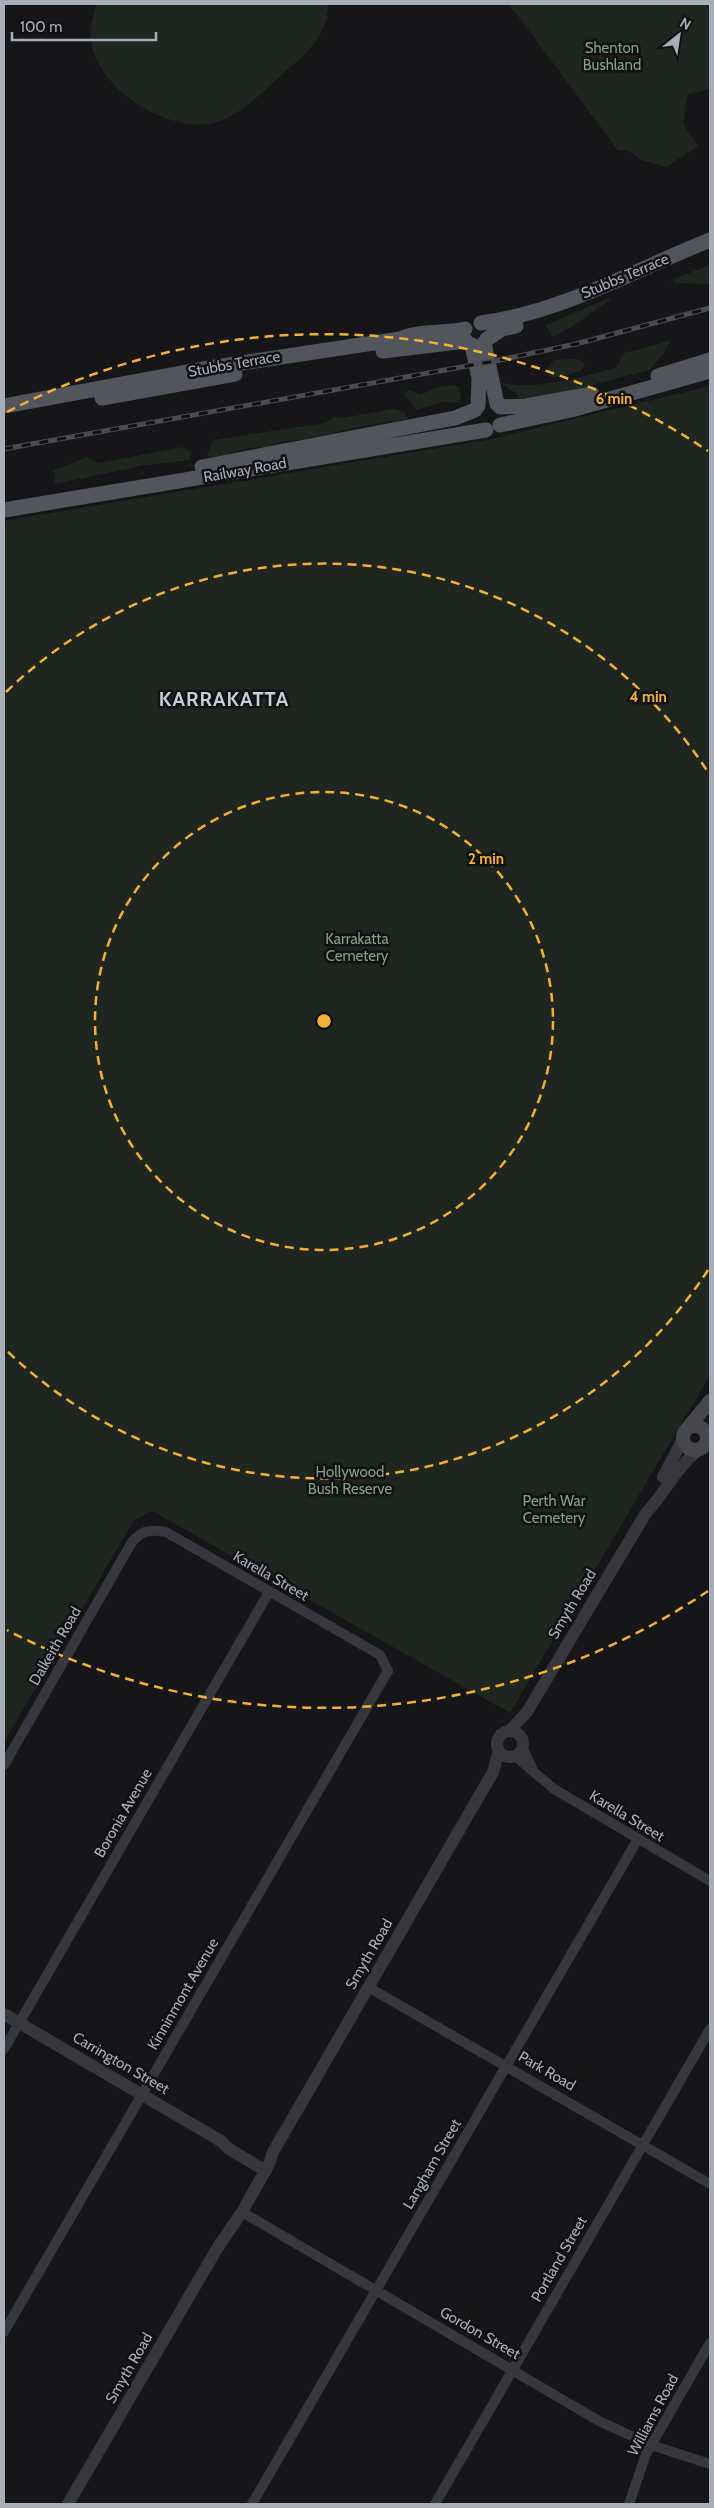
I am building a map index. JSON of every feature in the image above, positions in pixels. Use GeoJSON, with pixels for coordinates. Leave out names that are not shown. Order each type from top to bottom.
{"type":"FeatureCollection","features":[{"type":"Feature","properties":{"kind":"main road","name":"Stubbs Terrace"},"geometry":{"type":"LineString","coordinates":[[475,340],[474,322],[481,323],[516,318],[554,306],[710,240]]}},
{"type":"Feature","properties":{"kind":"main road","name":"Stubbs Terrace"},"geometry":{"type":"LineString","coordinates":[[4,413],[150,391],[330,358],[475,340],[502,329],[528,325],[710,250]]}},
{"type":"Feature","properties":{"kind":"main road","name":"Stubbs Terrace"},"geometry":{"type":"LineString","coordinates":[[4,406],[215,367],[400,339],[420,333],[440,333],[475,340]]}},
{"type":"Feature","properties":{"kind":"main road"},"geometry":{"type":"LineString","coordinates":[[475,340],[503,416],[493,427],[476,422],[479,378],[475,340]]}},
{"type":"Feature","properties":{"kind":"main road"},"geometry":{"type":"LineString","coordinates":[[477,408],[485,402],[499,405],[551,403],[607,391],[710,360]]}},
{"type":"Feature","properties":{"kind":"main road","name":"Railway Road"},"geometry":{"type":"LineString","coordinates":[[4,510],[493,427],[570,410],[710,371]]}},
{"type":"Feature","properties":{"kind":"main road","name":"Railway Road"},"geometry":{"type":"LineString","coordinates":[[4,500],[174,473],[455,418],[477,408]]}},
{"type":"Feature","properties":{"kind":"main road","name":"Smyth Road"},"geometry":{"type":"LineString","coordinates":[[685,1434],[710,1402]]}},
{"type":"Feature","properties":{"kind":"main road","name":"Smyth Road"},"geometry":{"type":"LineString","coordinates":[[708,1435],[710,1402]]}},
{"type":"Feature","properties":{"kind":"main road"},"geometry":{"type":"LineString","coordinates":[[697,1426],[708,1435],[707,1443],[702,1451],[687,1448],[685,1434],[697,1426]]}},
{"type":"Feature","properties":{"kind":"street","name":"Smyth Road"},"geometry":{"type":"LineString","coordinates":[[646,1513],[652,1495],[685,1434]]}},
{"type":"Feature","properties":{"kind":"street","name":"Smyth Road"},"geometry":{"type":"LineString","coordinates":[[68,2504],[493,1772],[516,1745],[527,1712],[646,1513],[659,1498],[679,1467],[702,1451]]}},
{"type":"Feature","properties":{"kind":"street","name":"Karella Street"},"geometry":{"type":"LineString","coordinates":[[132,1542],[140,1533],[151,1529],[166,1532],[380,1655],[388,1671]]}},
{"type":"Feature","properties":{"kind":"street","name":"Dalkeith Road"},"geometry":{"type":"LineString","coordinates":[[4,1765],[132,1542]]}},
{"type":"Feature","properties":{"kind":"street","name":"Boronia Avenue"},"geometry":{"type":"LineString","coordinates":[[4,2049],[269,1592]]}},
{"type":"Feature","properties":{"kind":"street","name":"Kinninmont Avenue"},"geometry":{"type":"LineString","coordinates":[[4,2332],[388,1671]]}},
{"type":"Feature","properties":{"kind":"street","name":"Smyth Road"},"geometry":{"type":"LineString","coordinates":[[493,1772],[499,1751],[496,1744],[498,1737],[503,1732],[516,1745]]}},
{"type":"Feature","properties":{"kind":"street","name":"Karella Street"},"geometry":{"type":"LineString","coordinates":[[516,1745],[533,1771],[554,1790],[710,1881]]}},
{"type":"Feature","properties":{"kind":"street"},"geometry":{"type":"LineString","coordinates":[[499,1751],[504,1756],[516,1745]]}},
{"type":"Feature","properties":{"kind":"street","name":"Langham Street"},"geometry":{"type":"LineString","coordinates":[[252,2504],[638,1839]]}},
{"type":"Feature","properties":{"kind":"street","name":"Park Road"},"geometry":{"type":"LineString","coordinates":[[368,1987],[507,2065],[710,2184]]}},
{"type":"Feature","properties":{"kind":"street","name":"Carrington Street"},"geometry":{"type":"LineString","coordinates":[[4,2014],[221,2141],[233,2144],[266,2163]]}},
{"type":"Feature","properties":{"kind":"street","name":"Portland Street"},"geometry":{"type":"LineString","coordinates":[[435,2504],[710,2029]]}},
{"type":"Feature","properties":{"kind":"street","name":"Smyth Road"},"geometry":{"type":"LineString","coordinates":[[218,2247],[242,2212],[266,2163]]}},
{"type":"Feature","properties":{"kind":"street","name":"Gordon Street"},"geometry":{"type":"LineString","coordinates":[[242,2212],[599,2421],[651,2444],[710,2464]]}},
{"type":"Feature","properties":{"kind":"street","name":"Williams Road"},"geometry":{"type":"LineString","coordinates":[[629,2504],[651,2444],[710,2343]]}},
{"type":"Feature","properties":{"kind":"green space"},"geometry":{"type":"Polygon","coordinates":[[[97,4],[328,4],[325,25],[309,50],[250,103],[219,121],[208,124],[191,124],[153,113],[135,102],[106,75],[96,58],[91,41],[91,27],[97,4]]]}},
{"type":"Feature","properties":{"kind":"green space","name":"Shenton Bushland"},"geometry":{"type":"Polygon","coordinates":[[[509,4],[710,4],[710,89],[688,94],[683,124],[698,146],[667,167],[641,160],[628,150],[618,150],[509,4]]]}},
{"type":"Feature","properties":{"kind":"green space"},"geometry":{"type":"Polygon","coordinates":[[[710,265],[710,284],[675,283],[671,280],[710,265]]]}},
{"type":"Feature","properties":{"kind":"green space"},"geometry":{"type":"Polygon","coordinates":[[[609,298],[610,300],[573,326],[552,337],[546,325],[609,298]]]}},
{"type":"Feature","properties":{"kind":"green space"},"geometry":{"type":"Polygon","coordinates":[[[670,341],[665,351],[650,370],[541,398],[518,398],[517,394],[499,382],[512,385],[542,384],[588,375],[616,368],[624,353],[670,341]]]}},
{"type":"Feature","properties":{"kind":"green space"},"geometry":{"type":"Polygon","coordinates":[[[554,360],[581,360],[585,365],[581,371],[553,378],[548,374],[547,368],[554,360]]]}},
{"type":"Feature","properties":{"kind":"green space"},"geometry":{"type":"Polygon","coordinates":[[[454,385],[459,387],[461,398],[457,403],[442,402],[416,410],[403,393],[410,390],[420,395],[439,387],[454,385]]]}},
{"type":"Feature","properties":{"kind":"green space","name":"Karrakatta Cemetery"},"geometry":{"type":"Polygon","coordinates":[[[710,386],[710,1375],[510,1713],[152,1511],[134,1520],[4,1742],[4,521],[492,439],[710,386]]]}},
{"type":"Feature","properties":{"kind":"green space"},"geometry":{"type":"Polygon","coordinates":[[[394,409],[405,413],[408,419],[358,427],[301,440],[284,441],[269,447],[248,448],[220,457],[207,456],[213,440],[325,423],[334,417],[342,418],[394,409]]]}},
{"type":"Feature","properties":{"kind":"green space"},"geometry":{"type":"Polygon","coordinates":[[[183,447],[191,453],[190,460],[146,465],[55,484],[53,471],[87,457],[99,463],[183,447]]]}},
{"type":"Feature","properties":{"kind":"railway"},"geometry":{"type":"LineString","coordinates":[[4,449],[495,361],[576,344],[710,308]]}},
{"type":"Feature","properties":{"kind":"district","name":"KARRAKATTA"},"geometry":{"type":"Point","coordinates":[224,699]}},
{"type":"Feature","properties":{"kind":"park label","name":"Hollywood Bush Reserve"},"geometry":{"type":"Point","coordinates":[350,1480]}},
{"type":"Feature","properties":{"kind":"park label","name":"Perth War Cemetery"},"geometry":{"type":"Point","coordinates":[554,1510]}}]}
